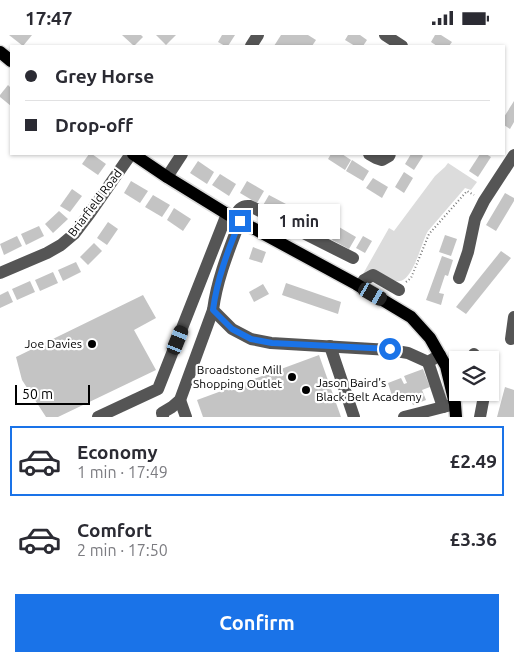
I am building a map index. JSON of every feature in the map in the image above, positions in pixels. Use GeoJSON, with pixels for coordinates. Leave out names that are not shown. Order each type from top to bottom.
{"type":"FeatureCollection","features":[{"type":"Feature","properties":{"kind":"main road"},"geometry":{"type":"LineString","coordinates":[[0,52],[10,60]]}},
{"type":"Feature","properties":{"kind":"main road"},"geometry":{"type":"LineString","coordinates":[[134,155],[234,218],[360,286],[411,317],[430,338],[448,372],[451,409]]}},
{"type":"Feature","properties":{"kind":"street"},"geometry":{"type":"LineString","coordinates":[[385,35],[400,45]]}},
{"type":"Feature","properties":{"kind":"street","name":"Briarfield Road"},"geometry":{"type":"LineString","coordinates":[[0,273],[47,253],[61,245],[74,234],[131,155]]}},
{"type":"Feature","properties":{"kind":"street"},"geometry":{"type":"LineString","coordinates":[[167,177],[181,155]]}},
{"type":"Feature","properties":{"kind":"street"},"geometry":{"type":"LineString","coordinates":[[371,155],[382,160],[390,155]]}},
{"type":"Feature","properties":{"kind":"street"},"geometry":{"type":"LineString","coordinates":[[460,278],[475,219],[484,201],[512,162]]}},
{"type":"Feature","properties":{"kind":"street"},"geometry":{"type":"LineString","coordinates":[[98,417],[158,389],[234,218],[241,207],[250,206],[353,258]]}},
{"type":"Feature","properties":{"kind":"street"},"geometry":{"type":"LineString","coordinates":[[159,416],[180,400],[213,310],[234,218]]}},
{"type":"Feature","properties":{"kind":"street"},"geometry":{"type":"LineString","coordinates":[[360,286],[364,280],[373,275],[402,286]]}},
{"type":"Feature","properties":{"kind":"street"},"geometry":{"type":"LineString","coordinates":[[213,310],[232,329],[251,339],[272,343],[390,349],[408,353],[428,362],[451,409],[404,417]]}},
{"type":"Feature","properties":{"kind":"street"},"geometry":{"type":"LineString","coordinates":[[511,339],[514,317]]}},
{"type":"Feature","properties":{"kind":"street"},"geometry":{"type":"LineString","coordinates":[[330,346],[354,417]]}},
{"type":"Feature","properties":{"kind":"street"},"geometry":{"type":"LineString","coordinates":[[428,362],[440,355]]}},
{"type":"Feature","properties":{"kind":"street"},"geometry":{"type":"LineString","coordinates":[[180,400],[186,417]]}},
{"type":"Feature","properties":{"kind":"street"},"geometry":{"type":"LineString","coordinates":[[480,417],[483,401]]}},
{"type":"Feature","properties":{"kind":"path"},"geometry":{"type":"LineString","coordinates":[[402,286],[412,278],[429,234],[467,191],[484,201]]}},
{"type":"Feature","properties":{"kind":"shaded area"},"geometry":{"type":"Polygon","coordinates":[[[448,163],[477,182],[471,190],[465,188],[428,231],[412,270],[402,280],[396,281],[375,271],[363,274],[389,228],[394,231],[435,176],[448,163]]]}},
{"type":"Feature","properties":{"kind":"building"},"geometry":{"type":"Polygon","coordinates":[[[9,35],[32,35],[22,45],[9,35]]]}},
{"type":"Feature","properties":{"kind":"building"},"geometry":{"type":"Polygon","coordinates":[[[122,35],[141,35],[143,37],[133,45],[122,35]]]}},
{"type":"Feature","properties":{"kind":"building"},"geometry":{"type":"Polygon","coordinates":[[[156,35],[176,35],[166,45],[156,35]]]}},
{"type":"Feature","properties":{"kind":"building"},"geometry":{"type":"Polygon","coordinates":[[[222,35],[235,35],[229,45],[218,42],[222,35]]]}},
{"type":"Feature","properties":{"kind":"building"},"geometry":{"type":"Polygon","coordinates":[[[281,35],[308,35],[316,40],[313,45],[275,45],[281,35]]]}},
{"type":"Feature","properties":{"kind":"building"},"geometry":{"type":"Polygon","coordinates":[[[348,35],[360,35],[367,40],[364,45],[353,45],[345,40],[348,35]]]}},
{"type":"Feature","properties":{"kind":"building"},"geometry":{"type":"Polygon","coordinates":[[[435,35],[441,35],[452,42],[450,45],[436,45],[431,42],[435,35]]]}},
{"type":"Feature","properties":{"kind":"building"},"geometry":{"type":"Polygon","coordinates":[[[8,85],[10,87],[10,105],[0,97],[8,85]]]}},
{"type":"Feature","properties":{"kind":"building"},"geometry":{"type":"Polygon","coordinates":[[[514,101],[514,122],[510,129],[505,126],[505,115],[514,101]]]}},
{"type":"Feature","properties":{"kind":"building"},"geometry":{"type":"Polygon","coordinates":[[[88,155],[93,155],[106,164],[98,175],[82,164],[88,155]]]}},
{"type":"Feature","properties":{"kind":"building"},"geometry":{"type":"Polygon","coordinates":[[[330,155],[344,155],[351,160],[345,170],[328,159],[330,155]]]}},
{"type":"Feature","properties":{"kind":"building"},"geometry":{"type":"Polygon","coordinates":[[[410,155],[423,156],[414,170],[405,164],[410,155]]]}},
{"type":"Feature","properties":{"kind":"building"},"geometry":{"type":"Polygon","coordinates":[[[479,155],[491,157],[478,177],[469,171],[479,155]]]}},
{"type":"Feature","properties":{"kind":"building"},"geometry":{"type":"Polygon","coordinates":[[[352,160],[369,171],[363,181],[346,171],[352,160]]]}},
{"type":"Feature","properties":{"kind":"building"},"geometry":{"type":"Polygon","coordinates":[[[198,161],[214,172],[207,184],[190,173],[198,161]]]}},
{"type":"Feature","properties":{"kind":"building"},"geometry":{"type":"Polygon","coordinates":[[[404,172],[413,178],[404,193],[395,187],[404,172]]]}},
{"type":"Feature","properties":{"kind":"building"},"geometry":{"type":"Polygon","coordinates":[[[220,174],[236,184],[229,196],[212,185],[220,174]]]}},
{"type":"Feature","properties":{"kind":"building"},"geometry":{"type":"Polygon","coordinates":[[[373,178],[388,187],[382,198],[366,188],[373,178]]]}},
{"type":"Feature","properties":{"kind":"building"},"geometry":{"type":"Polygon","coordinates":[[[131,181],[148,191],[140,203],[124,193],[131,181]]]}},
{"type":"Feature","properties":{"kind":"building"},"geometry":{"type":"Polygon","coordinates":[[[247,181],[264,191],[257,203],[240,193],[247,181]]]}},
{"type":"Feature","properties":{"kind":"building"},"geometry":{"type":"Polygon","coordinates":[[[72,189],[82,196],[70,212],[60,206],[72,189]]]}},
{"type":"Feature","properties":{"kind":"building"},"geometry":{"type":"Polygon","coordinates":[[[505,193],[514,198],[514,201],[496,231],[486,225],[505,193]]]}},
{"type":"Feature","properties":{"kind":"building"},"geometry":{"type":"Polygon","coordinates":[[[153,195],[170,205],[162,217],[145,207],[153,195]]]}},
{"type":"Feature","properties":{"kind":"building"},"geometry":{"type":"Polygon","coordinates":[[[269,195],[286,204],[279,217],[262,207],[269,195]]]}},
{"type":"Feature","properties":{"kind":"building"},"geometry":{"type":"Polygon","coordinates":[[[291,206],[308,216],[301,228],[284,219],[291,206]]]}},
{"type":"Feature","properties":{"kind":"building"},"geometry":{"type":"Polygon","coordinates":[[[174,208],[191,219],[183,231],[167,220],[174,208]]]}},
{"type":"Feature","properties":{"kind":"building"},"geometry":{"type":"Polygon","coordinates":[[[59,211],[68,219],[53,233],[45,224],[59,211]]]}},
{"type":"Feature","properties":{"kind":"building"},"geometry":{"type":"Polygon","coordinates":[[[314,218],[331,227],[324,240],[307,230],[314,218]]]}},
{"type":"Feature","properties":{"kind":"building"},"geometry":{"type":"Polygon","coordinates":[[[108,222],[118,229],[107,245],[97,238],[108,222]]]}},
{"type":"Feature","properties":{"kind":"building"},"geometry":{"type":"Polygon","coordinates":[[[39,226],[44,236],[26,245],[21,234],[39,226]]]}},
{"type":"Feature","properties":{"kind":"building"},"geometry":{"type":"Polygon","coordinates":[[[339,227],[356,237],[349,249],[332,240],[339,227]]]}},
{"type":"Feature","properties":{"kind":"building"},"geometry":{"type":"Polygon","coordinates":[[[445,235],[457,239],[451,256],[439,252],[445,235]]]}},
{"type":"Feature","properties":{"kind":"building"},"geometry":{"type":"Polygon","coordinates":[[[17,236],[22,246],[4,255],[0,244],[17,236]]]}},
{"type":"Feature","properties":{"kind":"building"},"geometry":{"type":"Polygon","coordinates":[[[363,236],[372,241],[365,253],[356,248],[363,236]]]}},
{"type":"Feature","properties":{"kind":"building"},"geometry":{"type":"Polygon","coordinates":[[[94,243],[102,251],[88,265],[80,257],[94,243]]]}},
{"type":"Feature","properties":{"kind":"building"},"geometry":{"type":"Polygon","coordinates":[[[253,247],[266,252],[262,263],[249,259],[253,247]]]}},
{"type":"Feature","properties":{"kind":"building"},"geometry":{"type":"Polygon","coordinates":[[[501,251],[511,258],[466,314],[456,307],[501,251]]]}},
{"type":"Feature","properties":{"kind":"building"},"geometry":{"type":"Polygon","coordinates":[[[442,256],[453,260],[448,276],[445,275],[439,293],[444,294],[441,305],[426,300],[442,256]]]}},
{"type":"Feature","properties":{"kind":"building"},"geometry":{"type":"Polygon","coordinates":[[[76,262],[81,272],[63,281],[58,270],[76,262]]]}},
{"type":"Feature","properties":{"kind":"building"},"geometry":{"type":"Polygon","coordinates":[[[53,272],[58,283],[40,291],[35,280],[53,272]]]}},
{"type":"Feature","properties":{"kind":"building"},"geometry":{"type":"Polygon","coordinates":[[[30,281],[35,292],[17,300],[12,289],[30,281]]]}},
{"type":"Feature","properties":{"kind":"building"},"geometry":{"type":"Polygon","coordinates":[[[286,283],[341,302],[338,314],[282,295],[286,283]]]}},
{"type":"Feature","properties":{"kind":"building"},"geometry":{"type":"Polygon","coordinates":[[[263,284],[269,294],[254,302],[249,292],[263,284]]]}},
{"type":"Feature","properties":{"kind":"building"},"geometry":{"type":"Polygon","coordinates":[[[8,291],[13,302],[0,308],[0,295],[8,291]]]}},
{"type":"Feature","properties":{"kind":"building","name":"Joe Davies"},"geometry":{"type":"Polygon","coordinates":[[[143,295],[156,318],[134,330],[156,370],[58,417],[46,417],[22,380],[16,357],[143,295]]]}},
{"type":"Feature","properties":{"kind":"building","name":"Broadstone Mill Shopping Outlet"},"geometry":{"type":"Polygon","coordinates":[[[319,355],[341,417],[203,417],[197,400],[319,355]]]}},
{"type":"Feature","properties":{"kind":"building"},"geometry":{"type":"Polygon","coordinates":[[[423,369],[430,387],[422,390],[426,400],[413,405],[409,395],[398,399],[397,394],[392,396],[388,383],[401,378],[404,384],[407,383],[404,376],[423,369]]]}},
{"type":"Feature","properties":{"kind":"building"},"geometry":{"type":"Polygon","coordinates":[[[505,387],[514,390],[514,417],[497,417],[505,387]]]}},
{"type":"Feature","properties":{"kind":"place","name":"Joe Davies"},"geometry":{"type":"Point","coordinates":[92,344]}},
{"type":"Feature","properties":{"kind":"place","name":"Broadstone Mill Shopping Outlet"},"geometry":{"type":"Point","coordinates":[292,377]}},
{"type":"Feature","properties":{"kind":"place","name":"Jason Baird's Black Belt Academy"},"geometry":{"type":"Point","coordinates":[306,390]}},
{"type":"Feature","properties":{"kind":"route"},"geometry":{"type":"LineString","coordinates":[[240,221],[220,275],[213,310],[232,329],[251,339],[272,343],[390,349]]}}]}
